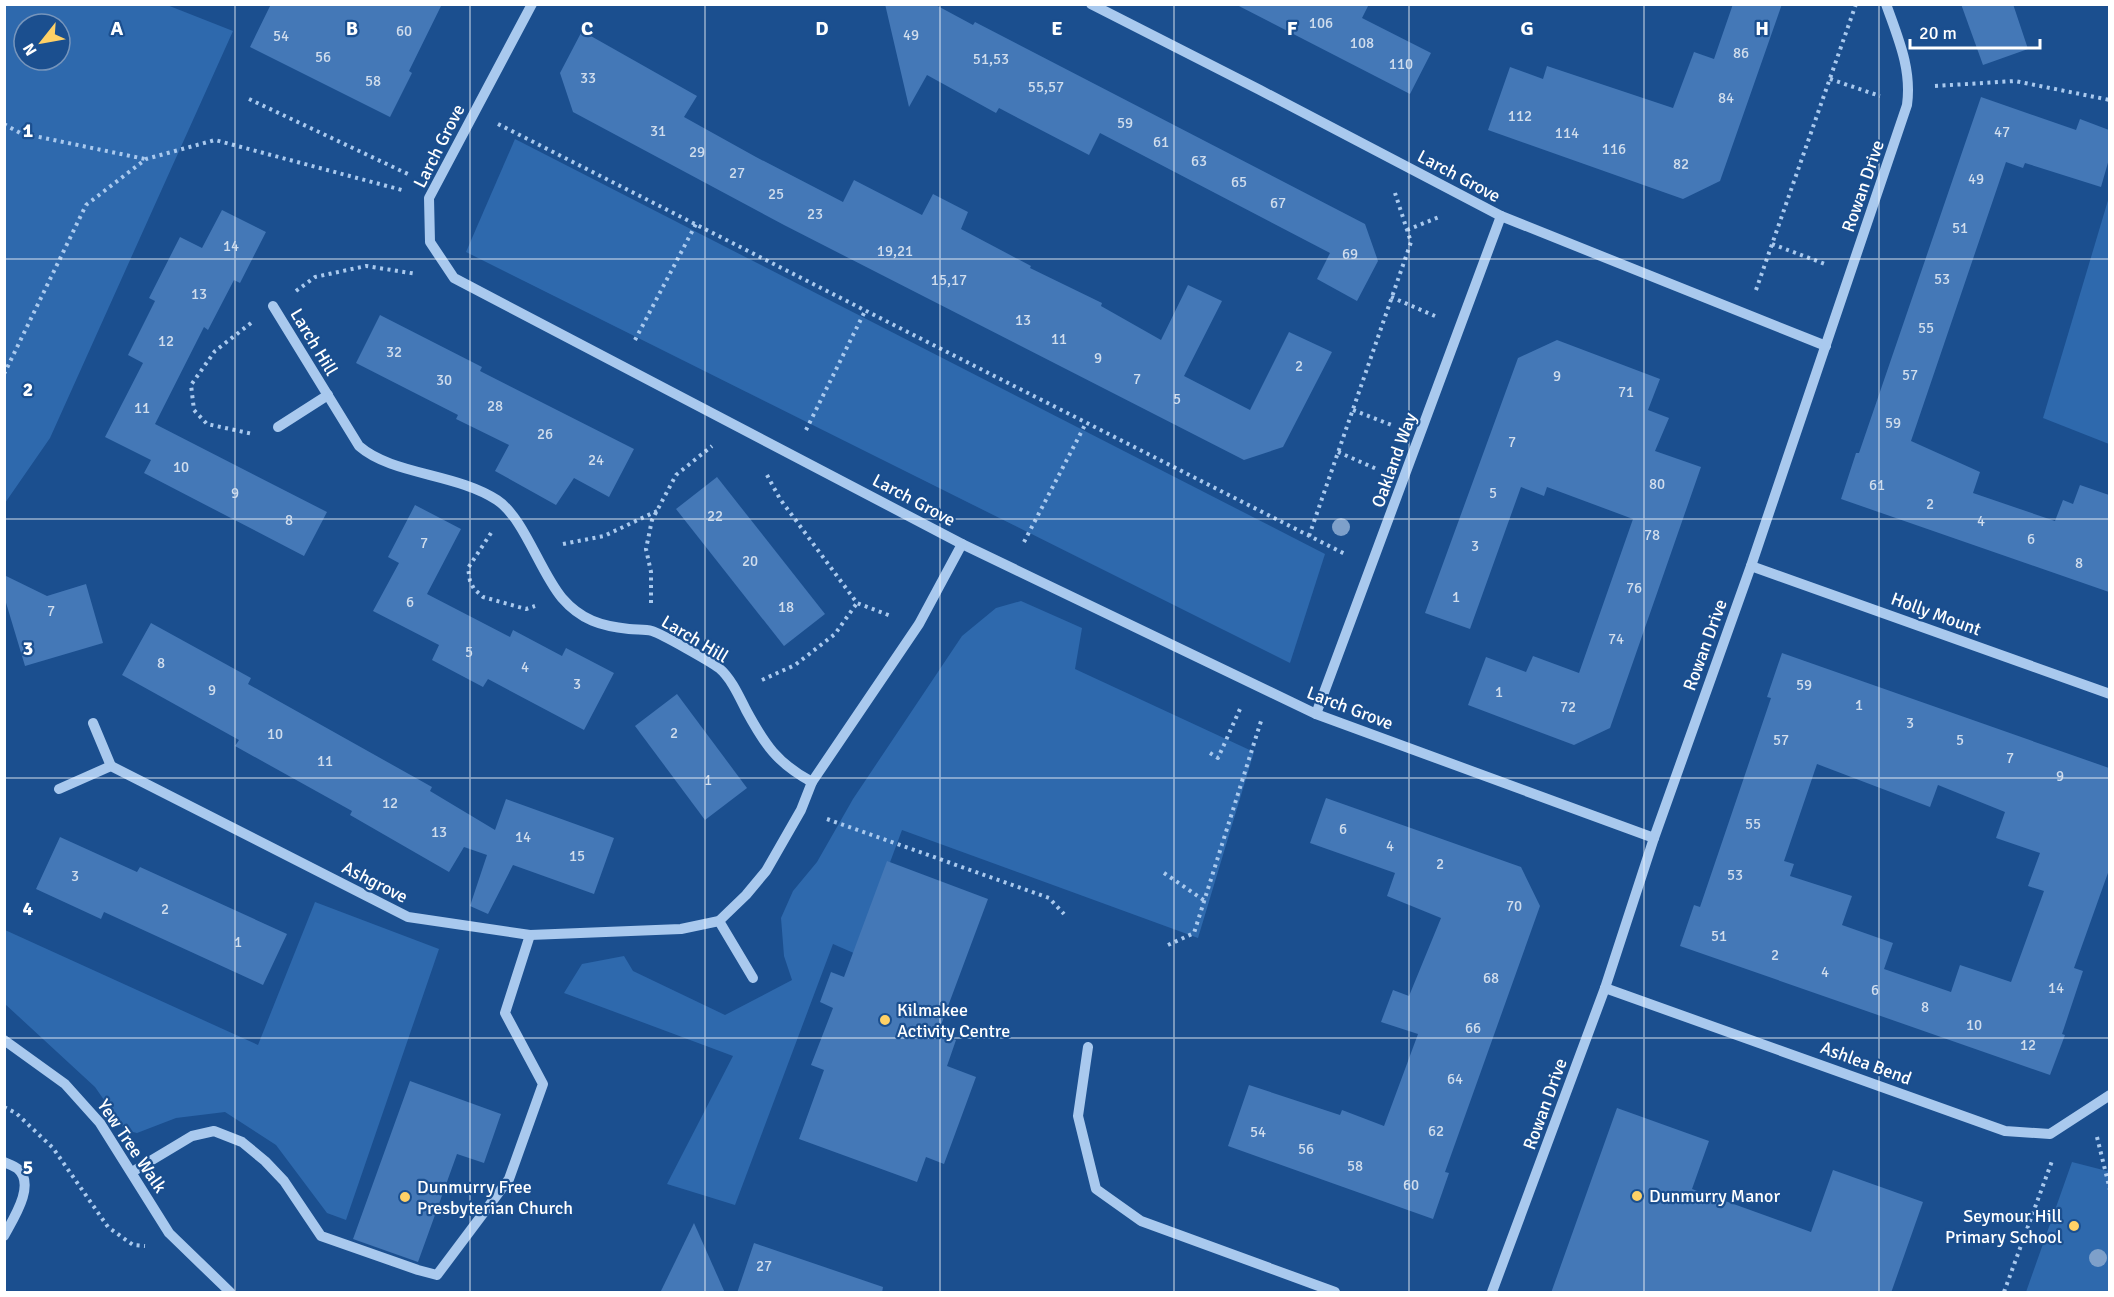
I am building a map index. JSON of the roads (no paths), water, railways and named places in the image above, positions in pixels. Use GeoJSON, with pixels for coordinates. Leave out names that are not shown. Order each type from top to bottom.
{"type":"FeatureCollection","features":[{"type":"Feature","properties":{"kind":"street","name":"Larch Grove"},"geometry":{"type":"LineString","coordinates":[[532,4],[432,193],[430,242],[454,278],[962,544],[1270,693],[1316,714],[1654,838]]}},
{"type":"Feature","properties":{"kind":"street","name":"Larch Grove"},"geometry":{"type":"LineString","coordinates":[[1091,4],[1501,216],[1826,346]]}},
{"type":"Feature","properties":{"kind":"street","name":"Rowan Drive"},"geometry":{"type":"LineString","coordinates":[[1492,1293],[1605,988],[1654,838],[1826,346],[1907,105],[1910,87],[1905,60],[1886,4]]}},
{"type":"Feature","properties":{"kind":"street","name":"Oakland Way"},"geometry":{"type":"LineString","coordinates":[[1316,714],[1405,481],[1501,216]]}},
{"type":"Feature","properties":{"kind":"street","name":"Larch Hill"},"geometry":{"type":"LineString","coordinates":[[273,306],[358,446],[383,461],[450,479],[498,501],[518,525],[561,597],[578,613],[599,625],[651,631],[719,669],[737,692],[755,727],[773,754],[791,771],[812,782]]}},
{"type":"Feature","properties":{"kind":"street","name":"Larch Hill"},"geometry":{"type":"LineString","coordinates":[[278,427],[328,395]]}},
{"type":"Feature","properties":{"kind":"street"},"geometry":{"type":"LineString","coordinates":[[753,978],[719,921],[746,895],[766,871],[801,810],[812,782],[919,624],[962,544]]}},
{"type":"Feature","properties":{"kind":"street","name":"Holly Mount"},"geometry":{"type":"LineString","coordinates":[[1750,566],[2109,694]]}},
{"type":"Feature","properties":{"kind":"street"},"geometry":{"type":"LineString","coordinates":[[59,789],[111,766],[93,723]]}},
{"type":"Feature","properties":{"kind":"street","name":"Ashgrove"},"geometry":{"type":"LineString","coordinates":[[111,766],[408,917],[530,935],[681,929],[719,921]]}},
{"type":"Feature","properties":{"kind":"street"},"geometry":{"type":"LineString","coordinates":[[132,1172],[192,1136],[214,1131],[242,1142],[265,1161],[284,1181],[321,1236],[437,1275],[509,1179],[543,1084],[505,1013],[530,935]]}},
{"type":"Feature","properties":{"kind":"street","name":"Ashlea Bend"},"geometry":{"type":"LineString","coordinates":[[1605,988],[2005,1131],[2050,1134],[2109,1095]]}},
{"type":"Feature","properties":{"kind":"street","name":"Yew Tree Walk"},"geometry":{"type":"LineString","coordinates":[[4,1040],[65,1084],[100,1124],[169,1233],[230,1293]]}},
{"type":"Feature","properties":{"kind":"street"},"geometry":{"type":"LineString","coordinates":[[1088,1047],[1078,1116],[1096,1189],[1141,1221],[1335,1293]]}},
{"type":"Feature","properties":{"kind":"street"},"geometry":{"type":"LineString","coordinates":[[4,1162],[18,1169],[24,1181],[25,1192],[4,1236]]}},
{"type":"Feature","properties":{"kind":"place","name":"Kilmakee Activity Centre"},"geometry":{"type":"Point","coordinates":[885,1020]}},
{"type":"Feature","properties":{"kind":"place","name":"Dunmurry Manor"},"geometry":{"type":"Point","coordinates":[1637,1196]}},
{"type":"Feature","properties":{"kind":"place","name":"Dunmurry Free Presbyterian Church"},"geometry":{"type":"Point","coordinates":[405,1197]}},
{"type":"Feature","properties":{"kind":"place","name":"Seymour Hill Primary School"},"geometry":{"type":"Point","coordinates":[2074,1226]}}]}
